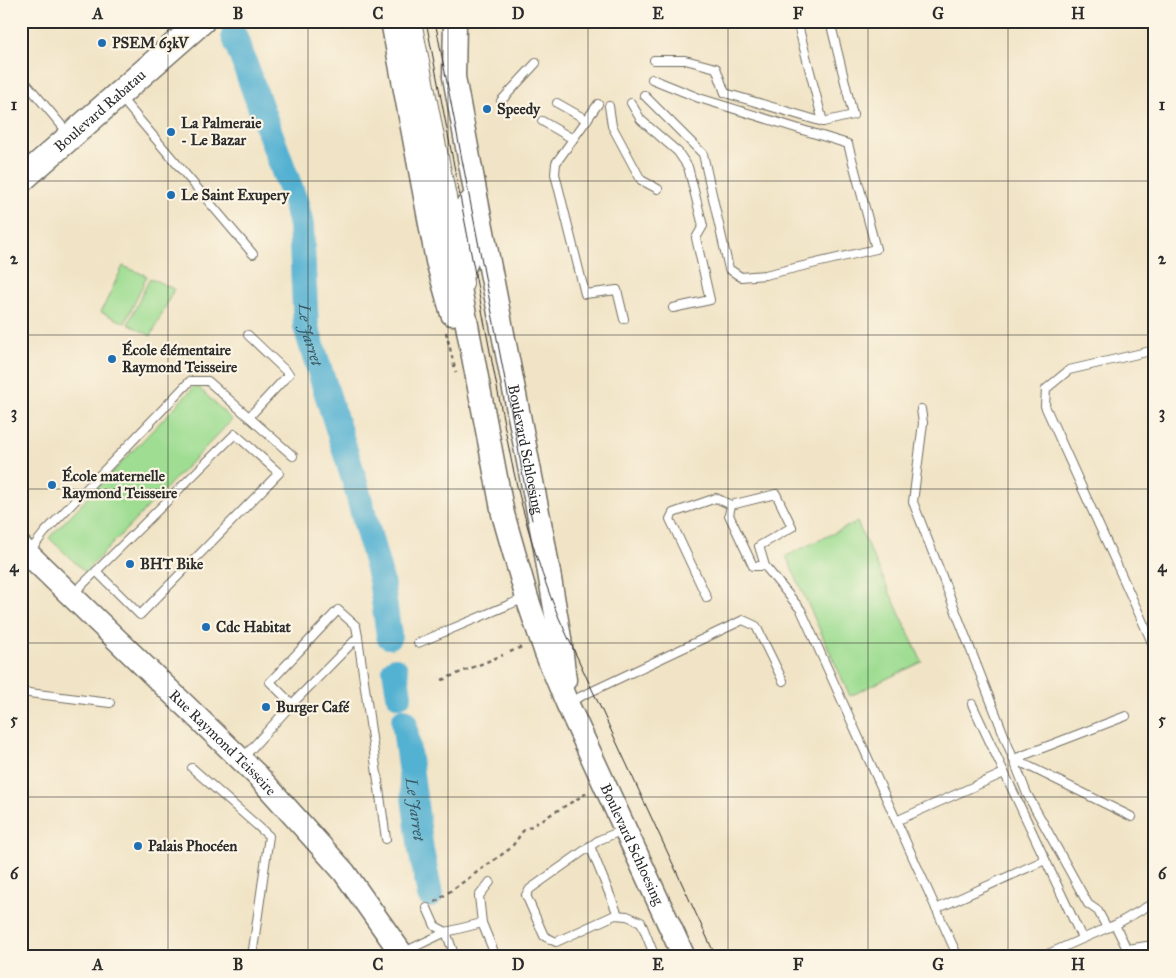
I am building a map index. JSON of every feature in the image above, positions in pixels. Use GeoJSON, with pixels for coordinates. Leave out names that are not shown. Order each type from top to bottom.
{"type":"FeatureCollection","features":[{"type":"Feature","properties":{"kind":"highway"},"geometry":{"type":"LineString","coordinates":[[401,26],[459,284]]}},
{"type":"Feature","properties":{"kind":"main road","name":"Boulevard Rabatau"},"geometry":{"type":"LineString","coordinates":[[21,180],[202,21]]}},
{"type":"Feature","properties":{"kind":"main road","name":"Boulevard Schloesing"},"geometry":{"type":"LineString","coordinates":[[456,21],[454,76],[544,543],[560,638],[567,703]]}},
{"type":"Feature","properties":{"kind":"main road","name":"Boulevard Schloesing"},"geometry":{"type":"LineString","coordinates":[[401,26],[437,261],[460,342],[483,458],[497,484]]}},
{"type":"Feature","properties":{"kind":"main road","name":"Boulevard Schloesing"},"geometry":{"type":"LineString","coordinates":[[476,196],[458,215],[466,261],[459,284],[503,514],[527,598],[546,653],[567,703],[684,957]]}},
{"type":"Feature","properties":{"kind":"main road","name":"Rue Raymond Teisseire"},"geometry":{"type":"LineString","coordinates":[[25,551],[242,760],[344,872],[401,956]]}},
{"type":"Feature","properties":{"kind":"lane"},"geometry":{"type":"LineString","coordinates":[[816,21],[798,25],[823,122]]}},
{"type":"Feature","properties":{"kind":"lane"},"geometry":{"type":"LineString","coordinates":[[654,60],[685,60],[716,68],[725,93],[823,122],[853,115],[830,21]]}},
{"type":"Feature","properties":{"kind":"lane"},"geometry":{"type":"LineString","coordinates":[[501,101],[536,64]]}},
{"type":"Feature","properties":{"kind":"lane"},"geometry":{"type":"LineString","coordinates":[[21,77],[71,136]]}},
{"type":"Feature","properties":{"kind":"lane"},"geometry":{"type":"LineString","coordinates":[[644,95],[703,154],[729,269],[741,277],[765,275],[876,249],[848,144],[699,98],[652,79]]}},
{"type":"Feature","properties":{"kind":"lane"},"geometry":{"type":"LineString","coordinates":[[118,94],[253,254]]}},
{"type":"Feature","properties":{"kind":"lane"},"geometry":{"type":"LineString","coordinates":[[557,103],[587,120]]}},
{"type":"Feature","properties":{"kind":"lane"},"geometry":{"type":"LineString","coordinates":[[631,103],[641,120],[678,152],[688,167],[703,226],[696,238],[710,300],[673,308]]}},
{"type":"Feature","properties":{"kind":"lane"},"geometry":{"type":"LineString","coordinates":[[598,104],[556,163],[555,174],[585,294],[617,290],[624,319]]}},
{"type":"Feature","properties":{"kind":"lane"},"geometry":{"type":"LineString","coordinates":[[609,106],[612,126],[641,180],[658,189]]}},
{"type":"Feature","properties":{"kind":"lane"},"geometry":{"type":"LineString","coordinates":[[542,121],[573,139]]}},
{"type":"Feature","properties":{"kind":"lane"},"geometry":{"type":"LineString","coordinates":[[248,335],[289,374],[249,417]]}},
{"type":"Feature","properties":{"kind":"lane"},"geometry":{"type":"LineString","coordinates":[[1155,350],[1069,370],[1046,389],[1045,406],[1155,649]]}},
{"type":"Feature","properties":{"kind":"lane"},"geometry":{"type":"LineString","coordinates":[[25,551],[190,381],[208,381],[293,456]]}},
{"type":"Feature","properties":{"kind":"lane"},"geometry":{"type":"LineString","coordinates":[[921,409],[923,422],[913,502],[1027,794],[1088,904],[1098,911],[1107,928]]}},
{"type":"Feature","properties":{"kind":"lane"},"geometry":{"type":"LineString","coordinates":[[71,596],[236,434],[278,473],[140,615],[96,572]]}},
{"type":"Feature","properties":{"kind":"lane"},"geometry":{"type":"LineString","coordinates":[[707,598],[670,519],[673,513],[716,498],[731,505],[776,494],[792,526],[759,546],[765,566],[801,610],[958,957]]}},
{"type":"Feature","properties":{"kind":"lane"},"geometry":{"type":"LineString","coordinates":[[731,505],[729,515],[753,566],[765,566]]}},
{"type":"Feature","properties":{"kind":"lane"},"geometry":{"type":"LineString","coordinates":[[418,643],[527,598]]}},
{"type":"Feature","properties":{"kind":"lane"},"geometry":{"type":"LineString","coordinates":[[292,704],[270,682],[338,610],[356,626],[386,839]]}},
{"type":"Feature","properties":{"kind":"lane"},"geometry":{"type":"LineString","coordinates":[[567,703],[744,620],[756,626],[783,681]]}},
{"type":"Feature","properties":{"kind":"lane"},"geometry":{"type":"LineString","coordinates":[[242,760],[292,704],[358,637]]}},
{"type":"Feature","properties":{"kind":"lane"},"geometry":{"type":"LineString","coordinates":[[21,692],[110,703]]}},
{"type":"Feature","properties":{"kind":"lane"},"geometry":{"type":"LineString","coordinates":[[972,704],[1082,938]]}},
{"type":"Feature","properties":{"kind":"lane"},"geometry":{"type":"LineString","coordinates":[[1014,759],[1126,716]]}},
{"type":"Feature","properties":{"kind":"lane"},"geometry":{"type":"LineString","coordinates":[[1014,759],[1132,816]]}},
{"type":"Feature","properties":{"kind":"lane"},"geometry":{"type":"LineString","coordinates":[[192,768],[269,836],[252,957]]}},
{"type":"Feature","properties":{"kind":"lane"},"geometry":{"type":"LineString","coordinates":[[896,821],[1004,773]]}},
{"type":"Feature","properties":{"kind":"lane"},"geometry":{"type":"LineString","coordinates":[[625,829],[590,846],[530,889],[526,895],[544,936],[552,941],[556,942],[615,914],[628,916],[641,922],[655,957]]}},
{"type":"Feature","properties":{"kind":"lane"},"geometry":{"type":"LineString","coordinates":[[590,846],[618,915]]}},
{"type":"Feature","properties":{"kind":"lane"},"geometry":{"type":"LineString","coordinates":[[936,909],[1045,860]]}},
{"type":"Feature","properties":{"kind":"lane"},"geometry":{"type":"LineString","coordinates":[[490,882],[479,896],[482,923],[496,957]]}},
{"type":"Feature","properties":{"kind":"lane"},"geometry":{"type":"LineString","coordinates":[[1040,957],[1115,925],[1155,902]]}},
{"type":"Feature","properties":{"kind":"lane"},"geometry":{"type":"LineString","coordinates":[[427,908],[435,926],[446,932],[455,957]]}},
{"type":"Feature","properties":{"kind":"lane"},"geometry":{"type":"LineString","coordinates":[[401,956],[446,932],[482,923]]}},
{"type":"Feature","properties":{"kind":"lane"},"geometry":{"type":"LineString","coordinates":[[1115,925],[1129,953],[1146,946],[1155,948]]}},
{"type":"Feature","properties":{"kind":"path"},"geometry":{"type":"LineString","coordinates":[[442,680],[503,655]]}},
{"type":"Feature","properties":{"kind":"path"},"geometry":{"type":"LineString","coordinates":[[427,908],[512,848],[523,831],[589,791]]}},
{"type":"Feature","properties":{"kind":"green space"},"geometry":{"type":"Polygon","coordinates":[[[123,266],[147,276],[125,323],[101,312],[123,266]]]}},
{"type":"Feature","properties":{"kind":"green space"},"geometry":{"type":"Polygon","coordinates":[[[150,278],[174,289],[151,336],[128,324],[150,278]]]}},
{"type":"Feature","properties":{"kind":"green space"},"geometry":{"type":"Polygon","coordinates":[[[196,385],[232,420],[85,572],[49,538],[196,385]]]}},
{"type":"Feature","properties":{"kind":"green space"},"geometry":{"type":"Polygon","coordinates":[[[857,522],[922,662],[850,696],[786,556],[857,522]]]}},
{"type":"Feature","properties":{"kind":"waterway","name":"Le Jarret"},"geometry":{"type":"LineString","coordinates":[[234,35],[296,204],[301,226],[306,327],[354,479],[381,580],[389,636]]}},
{"type":"Feature","properties":{"kind":"waterway","name":"Le Jarret"},"geometry":{"type":"LineString","coordinates":[[395,670],[399,695]]}},
{"type":"Feature","properties":{"kind":"waterway","name":"Le Jarret"},"geometry":{"type":"LineString","coordinates":[[404,721],[421,850],[430,895]]}},
{"type":"Feature","properties":{"kind":"tram line"},"geometry":{"type":"LineString","coordinates":[[426,21],[512,462],[522,508],[535,552],[559,618],[716,957]]}},
{"type":"Feature","properties":{"kind":"tram line"},"geometry":{"type":"LineString","coordinates":[[435,21],[532,520]]}},
{"type":"Feature","properties":{"kind":"place","name":"PSEM 63kV"},"geometry":{"type":"Point","coordinates":[102,43]}},
{"type":"Feature","properties":{"kind":"place","name":"Speedy"},"geometry":{"type":"Point","coordinates":[487,109]}},
{"type":"Feature","properties":{"kind":"place","name":"La Palmeraie - Le Bazar"},"geometry":{"type":"Point","coordinates":[171,132]}},
{"type":"Feature","properties":{"kind":"place","name":"Le Saint Exupery"},"geometry":{"type":"Point","coordinates":[171,195]}},
{"type":"Feature","properties":{"kind":"place","name":"École élémentaire Raymond Teisseire"},"geometry":{"type":"Point","coordinates":[112,359]}},
{"type":"Feature","properties":{"kind":"place","name":"École maternelle Raymond Teisseire"},"geometry":{"type":"Point","coordinates":[52,485]}},
{"type":"Feature","properties":{"kind":"place","name":"BHT Bike"},"geometry":{"type":"Point","coordinates":[130,564]}},
{"type":"Feature","properties":{"kind":"place","name":"Cdc Habitat"},"geometry":{"type":"Point","coordinates":[206,627]}},
{"type":"Feature","properties":{"kind":"place","name":"Burger Café"},"geometry":{"type":"Point","coordinates":[266,707]}},
{"type":"Feature","properties":{"kind":"place","name":"Palais Phocéen"},"geometry":{"type":"Point","coordinates":[138,846]}}]}
